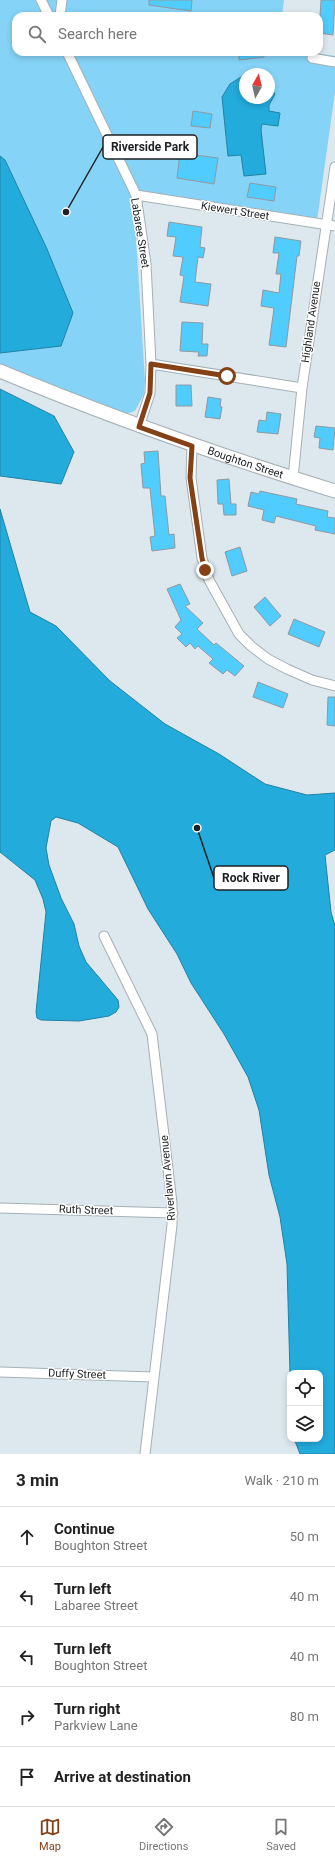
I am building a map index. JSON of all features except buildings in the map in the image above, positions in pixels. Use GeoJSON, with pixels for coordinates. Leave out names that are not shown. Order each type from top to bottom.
{"type":"FeatureCollection","features":[{"type":"Feature","properties":{"kind":"street"},"geometry":{"type":"LineString","coordinates":[[41,0],[47,12]]}},
{"type":"Feature","properties":{"kind":"street"},"geometry":{"type":"LineString","coordinates":[[60,12],[62,0]]}},
{"type":"Feature","properties":{"kind":"street","name":"Labaree Street"},"geometry":{"type":"LineString","coordinates":[[69,56],[136,195],[146,264],[151,364],[150,393],[139,427]]}},
{"type":"Feature","properties":{"kind":"street"},"geometry":{"type":"LineString","coordinates":[[312,58],[335,62]]}},
{"type":"Feature","properties":{"kind":"street","name":"Highland Avenue"},"geometry":{"type":"LineString","coordinates":[[293,478],[302,388],[330,225],[335,167]]}},
{"type":"Feature","properties":{"kind":"street","name":"Kiewert Street"},"geometry":{"type":"LineString","coordinates":[[136,195],[330,225]]}},
{"type":"Feature","properties":{"kind":"street"},"geometry":{"type":"LineString","coordinates":[[151,364],[302,388]]}},
{"type":"Feature","properties":{"kind":"street","name":"Boughton Street"},"geometry":{"type":"LineString","coordinates":[[0,371],[70,401],[192,446],[335,491]]}},
{"type":"Feature","properties":{"kind":"street"},"geometry":{"type":"LineString","coordinates":[[192,446],[190,478],[202,558],[215,592],[239,634],[251,646],[280,665],[312,680],[335,686]]}},
{"type":"Feature","properties":{"kind":"street","name":"Riverlawn Avenue"},"geometry":{"type":"LineString","coordinates":[[104,936],[152,1034],[173,1213],[145,1454]]}},
{"type":"Feature","properties":{"kind":"street","name":"Ruth Street"},"geometry":{"type":"LineString","coordinates":[[0,1208],[173,1213]]}},
{"type":"Feature","properties":{"kind":"street","name":"Duffy Street"},"geometry":{"type":"LineString","coordinates":[[0,1372],[154,1377]]}},
{"type":"Feature","properties":{"kind":"shaded area"},"geometry":{"type":"Polygon","coordinates":[[[0,0],[284,0],[282,12],[12,12],[12,56],[323,56],[323,54],[335,56],[335,92],[317,221],[148,197],[130,206],[135,222],[145,381],[144,394],[135,411],[123,415],[0,367],[0,0]]]}},
{"type":"Feature","properties":{"kind":"shaded area"},"geometry":{"type":"Polygon","coordinates":[[[239,78],[239,104],[270,104],[269,111],[280,113],[278,126],[262,124],[261,130],[266,174],[244,176],[241,155],[228,156],[222,97],[230,84],[239,78]]]}},
{"type":"Feature","properties":{"kind":"shaded area"},"geometry":{"type":"Polygon","coordinates":[[[0,156],[5,160],[47,249],[73,313],[61,346],[0,353],[0,156]]]}},
{"type":"Feature","properties":{"kind":"shaded area"},"geometry":{"type":"Polygon","coordinates":[[[0,389],[54,416],[74,452],[61,484],[0,476],[0,389]]]}},
{"type":"Feature","properties":{"kind":"shaded area"},"geometry":{"type":"Polygon","coordinates":[[[0,509],[30,612],[56,626],[110,681],[165,724],[219,754],[265,784],[307,795],[335,793],[335,850],[325,855],[331,912],[335,926],[335,1454],[300,1454],[295,1442],[323,1442],[323,1370],[290,1370],[287,1264],[280,1217],[269,1175],[259,1110],[248,1077],[224,1034],[191,983],[177,954],[148,909],[118,847],[78,823],[56,817],[51,821],[46,848],[49,865],[61,898],[74,924],[79,946],[86,962],[118,1000],[119,1007],[116,1012],[109,1016],[79,1021],[41,1020],[37,1018],[36,1012],[46,912],[43,899],[35,880],[0,852],[0,509]]]}},
{"type":"Feature","properties":{"kind":"place","name":"Riverside Park"},"geometry":{"type":"Point","coordinates":[66,212]}},
{"type":"Feature","properties":{"kind":"place","name":"Rock River"},"geometry":{"type":"Point","coordinates":[197,828]}},
{"type":"Feature","properties":{"kind":"route"},"geometry":{"type":"LineString","coordinates":[[205,570],[190,478],[192,446],[139,427],[150,393],[151,364],[227,376]]}}]}
